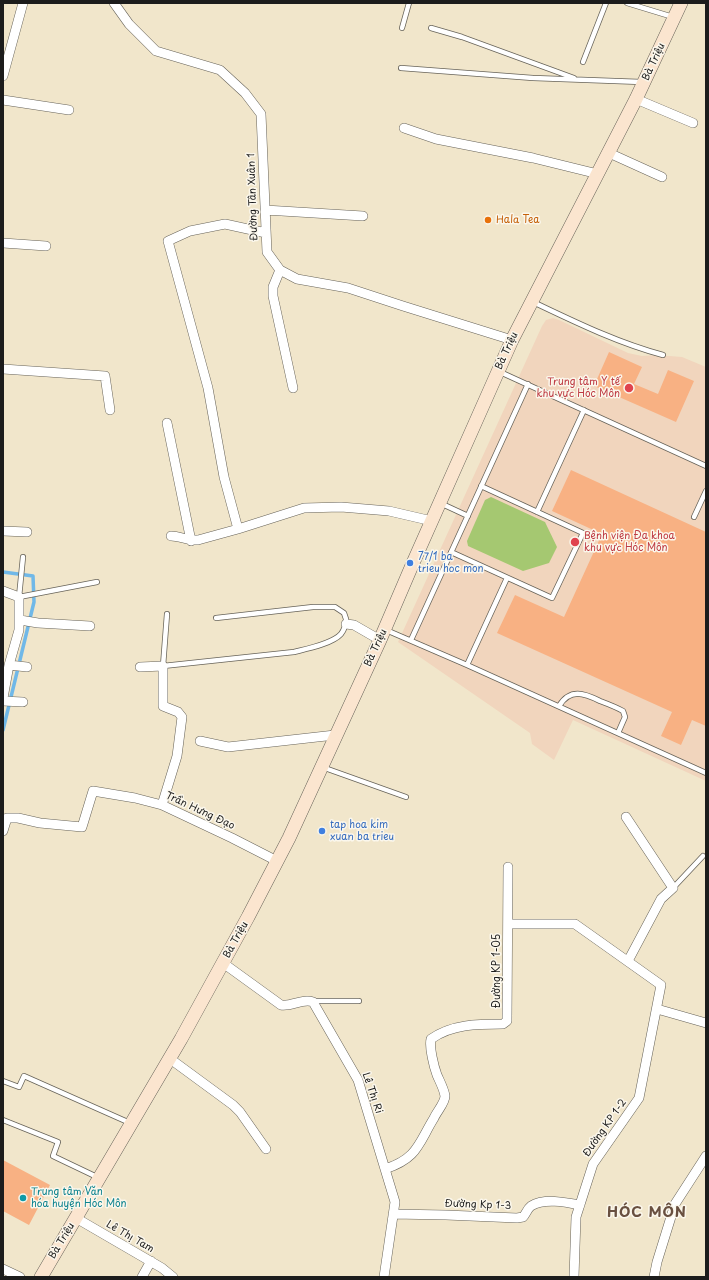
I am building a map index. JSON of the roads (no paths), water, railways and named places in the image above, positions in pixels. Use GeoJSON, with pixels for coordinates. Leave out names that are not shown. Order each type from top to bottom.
{"type":"FeatureCollection","features":[{"type":"Feature","properties":{"kind":"street"},"geometry":{"type":"LineString","coordinates":[[3,76],[23,3]]}},
{"type":"Feature","properties":{"kind":"street","name":"Đường Tân Xuân 1"},"geometry":{"type":"LineString","coordinates":[[114,3],[130,24],[156,51],[220,70],[245,93],[261,114],[267,252],[280,270],[297,279],[348,288],[512,340]]}},
{"type":"Feature","properties":{"kind":"street","name":"Bà Triệu"},"geometry":{"type":"LineString","coordinates":[[41,1277],[169,1058],[223,963],[277,862],[382,635],[512,340],[609,153],[681,3]]}},
{"type":"Feature","properties":{"kind":"street"},"geometry":{"type":"LineString","coordinates":[[636,99],[693,123]]}},
{"type":"Feature","properties":{"kind":"street"},"geometry":{"type":"LineString","coordinates":[[3,100],[69,110]]}},
{"type":"Feature","properties":{"kind":"street"},"geometry":{"type":"LineString","coordinates":[[404,128],[436,139],[533,158],[598,174]]}},
{"type":"Feature","properties":{"kind":"street"},"geometry":{"type":"LineString","coordinates":[[609,153],[662,177]]}},
{"type":"Feature","properties":{"kind":"street"},"geometry":{"type":"LineString","coordinates":[[265,210],[363,216]]}},
{"type":"Feature","properties":{"kind":"street"},"geometry":{"type":"LineString","coordinates":[[238,529],[224,477],[208,388],[168,241],[190,231],[225,224],[266,233]]}},
{"type":"Feature","properties":{"kind":"street"},"geometry":{"type":"LineString","coordinates":[[3,243],[46,246]]}},
{"type":"Feature","properties":{"kind":"street"},"geometry":{"type":"LineString","coordinates":[[280,270],[273,287],[273,296],[293,388]]}},
{"type":"Feature","properties":{"kind":"street"},"geometry":{"type":"LineString","coordinates":[[3,369],[105,376],[110,410]]}},
{"type":"Feature","properties":{"kind":"street"},"geometry":{"type":"LineString","coordinates":[[167,423],[191,541]]}},
{"type":"Feature","properties":{"kind":"street"},"geometry":{"type":"LineString","coordinates":[[171,536],[177,536],[191,541],[238,529],[304,508],[341,507],[389,511],[432,521]]}},
{"type":"Feature","properties":{"kind":"street"},"geometry":{"type":"LineString","coordinates":[[3,531],[27,532]]}},
{"type":"Feature","properties":{"kind":"street"},"geometry":{"type":"LineString","coordinates":[[3,591],[20,596],[22,621],[4,700],[21,702]]}},
{"type":"Feature","properties":{"kind":"street"},"geometry":{"type":"LineString","coordinates":[[22,621],[90,626]]}},
{"type":"Feature","properties":{"kind":"street"},"geometry":{"type":"LineString","coordinates":[[346,624],[382,635]]}},
{"type":"Feature","properties":{"kind":"street"},"geometry":{"type":"LineString","coordinates":[[11,666],[27,667]]}},
{"type":"Feature","properties":{"kind":"street"},"geometry":{"type":"LineString","coordinates":[[140,667],[164,666],[163,706],[178,712],[181,715],[182,720],[177,756],[162,805]]}},
{"type":"Feature","properties":{"kind":"street"},"geometry":{"type":"LineString","coordinates":[[200,741],[228,747],[335,735]]}},
{"type":"Feature","properties":{"kind":"street","name":"Trần Hưng Đạo"},"geometry":{"type":"LineString","coordinates":[[3,831],[7,818],[18,818],[40,823],[82,828],[93,791],[135,798],[162,805],[232,838],[277,862]]}},
{"type":"Feature","properties":{"kind":"street"},"geometry":{"type":"LineString","coordinates":[[626,817],[673,888],[661,899],[628,961]]}},
{"type":"Feature","properties":{"kind":"street","name":"Đường KP 1-05"},"geometry":{"type":"LineString","coordinates":[[385,1169],[402,1163],[415,1151],[422,1142],[443,1102],[445,1095],[436,1073],[430,1044],[431,1039],[442,1032],[464,1025],[503,1024],[507,1021],[508,867]]}},
{"type":"Feature","properties":{"kind":"street","name":"Đường KP 1-05"},"geometry":{"type":"LineString","coordinates":[[508,924],[575,924],[628,961]]}},
{"type":"Feature","properties":{"kind":"street","name":"Đường KP 1-2"},"geometry":{"type":"LineString","coordinates":[[574,1277],[576,1217],[593,1164],[639,1098],[657,1009],[661,984],[628,961]]}},
{"type":"Feature","properties":{"kind":"street"},"geometry":{"type":"LineString","coordinates":[[223,963],[278,1004],[285,1006],[311,1001]]}},
{"type":"Feature","properties":{"kind":"street","name":"Lê Thị Ri"},"geometry":{"type":"LineString","coordinates":[[311,1001],[313,1002],[358,1080],[395,1202],[384,1277]]}},
{"type":"Feature","properties":{"kind":"street"},"geometry":{"type":"LineString","coordinates":[[657,1009],[706,1023]]}},
{"type":"Feature","properties":{"kind":"street"},"geometry":{"type":"LineString","coordinates":[[169,1058],[233,1105],[240,1112],[266,1149]]}},
{"type":"Feature","properties":{"kind":"street"},"geometry":{"type":"LineString","coordinates":[[654,1277],[656,1262],[675,1204],[706,1158]]}},
{"type":"Feature","properties":{"kind":"street","name":"Đường Kp 1-3"},"geometry":{"type":"LineString","coordinates":[[393,1214],[517,1218],[523,1217],[530,1207],[536,1204],[556,1202],[580,1205]]}},
{"type":"Feature","properties":{"kind":"street","name":"Lê Thị Tam"},"geometry":{"type":"LineString","coordinates":[[76,1218],[162,1268],[173,1277]]}},
{"type":"Feature","properties":{"kind":"street"},"geometry":{"type":"LineString","coordinates":[[142,1277],[151,1262]]}},
{"type":"Feature","properties":{"kind":"street"},"geometry":{"type":"LineString","coordinates":[[3,1269],[20,1277]]}},
{"type":"Feature","properties":{"kind":"lane"},"geometry":{"type":"LineString","coordinates":[[402,28],[409,3]]}},
{"type":"Feature","properties":{"kind":"lane"},"geometry":{"type":"LineString","coordinates":[[583,62],[606,3]]}},
{"type":"Feature","properties":{"kind":"lane"},"geometry":{"type":"LineString","coordinates":[[627,3],[675,17]]}},
{"type":"Feature","properties":{"kind":"lane"},"geometry":{"type":"LineString","coordinates":[[431,28],[462,37],[579,80]]}},
{"type":"Feature","properties":{"kind":"lane"},"geometry":{"type":"LineString","coordinates":[[402,68],[533,78],[644,82]]}},
{"type":"Feature","properties":{"kind":"lane"},"geometry":{"type":"LineString","coordinates":[[533,302],[577,323],[663,355]]}},
{"type":"Feature","properties":{"kind":"lane"},"geometry":{"type":"LineString","coordinates":[[498,371],[706,466]]}},
{"type":"Feature","properties":{"kind":"lane"},"geometry":{"type":"LineString","coordinates":[[411,640],[528,384]]}},
{"type":"Feature","properties":{"kind":"lane"},"geometry":{"type":"LineString","coordinates":[[537,512],[584,410]]}},
{"type":"Feature","properties":{"kind":"lane"},"geometry":{"type":"LineString","coordinates":[[452,552],[552,598],[580,539],[582,532],[481,486]]}},
{"type":"Feature","properties":{"kind":"lane"},"geometry":{"type":"LineString","coordinates":[[694,517],[706,491]]}},
{"type":"Feature","properties":{"kind":"lane"},"geometry":{"type":"LineString","coordinates":[[440,503],[468,516]]}},
{"type":"Feature","properties":{"kind":"lane"},"geometry":{"type":"LineString","coordinates":[[23,557],[20,596],[98,582]]}},
{"type":"Feature","properties":{"kind":"lane"},"geometry":{"type":"LineString","coordinates":[[467,665],[507,578]]}},
{"type":"Feature","properties":{"kind":"lane"},"geometry":{"type":"LineString","coordinates":[[167,614],[164,666],[294,652],[313,648],[332,640],[341,634],[346,624],[346,617],[336,607],[313,607],[216,618]]}},
{"type":"Feature","properties":{"kind":"lane"},"geometry":{"type":"LineString","coordinates":[[382,635],[411,640],[706,773]]}},
{"type":"Feature","properties":{"kind":"lane"},"geometry":{"type":"LineString","coordinates":[[559,706],[562,701],[571,695],[577,693],[589,695],[623,711],[625,717],[618,733]]}},
{"type":"Feature","properties":{"kind":"lane"},"geometry":{"type":"LineString","coordinates":[[321,767],[406,797]]}},
{"type":"Feature","properties":{"kind":"lane"},"geometry":{"type":"LineString","coordinates":[[673,888],[703,856]]}},
{"type":"Feature","properties":{"kind":"lane"},"geometry":{"type":"LineString","coordinates":[[311,1001],[359,1001]]}},
{"type":"Feature","properties":{"kind":"lane"},"geometry":{"type":"LineString","coordinates":[[3,1081],[19,1087],[24,1076],[131,1124]]}},
{"type":"Feature","properties":{"kind":"lane"},"geometry":{"type":"LineString","coordinates":[[3,1120],[58,1142],[53,1156],[99,1178]]}},
{"type":"Feature","properties":{"kind":"waterway"},"geometry":{"type":"LineString","coordinates":[[3,572],[33,576],[34,602],[3,730]]}},
{"type":"Feature","properties":{"kind":"place","name":"Hala Tea"},"geometry":{"type":"Point","coordinates":[488,220]}},
{"type":"Feature","properties":{"kind":"place","name":"Trung tâm Y tế khu vực Hóc Môn"},"geometry":{"type":"Point","coordinates":[629,388]}},
{"type":"Feature","properties":{"kind":"place","name":"Bệnh viện Đa khoa khu vực Hóc Môn"},"geometry":{"type":"Point","coordinates":[575,542]}},
{"type":"Feature","properties":{"kind":"place","name":"77/1 ba trieu hoc mon"},"geometry":{"type":"Point","coordinates":[410,563]}},
{"type":"Feature","properties":{"kind":"place","name":"tap hoa kim xuan ba trieu"},"geometry":{"type":"Point","coordinates":[322,831]}},
{"type":"Feature","properties":{"kind":"place","name":"Trung tâm Văn hóa huyện Hóc Môn"},"geometry":{"type":"Point","coordinates":[23,1198]}},
{"type":"Feature","properties":{"kind":"district","name":"HÓC MÔN"},"geometry":{"type":"Point","coordinates":[647,1213]}}]}
